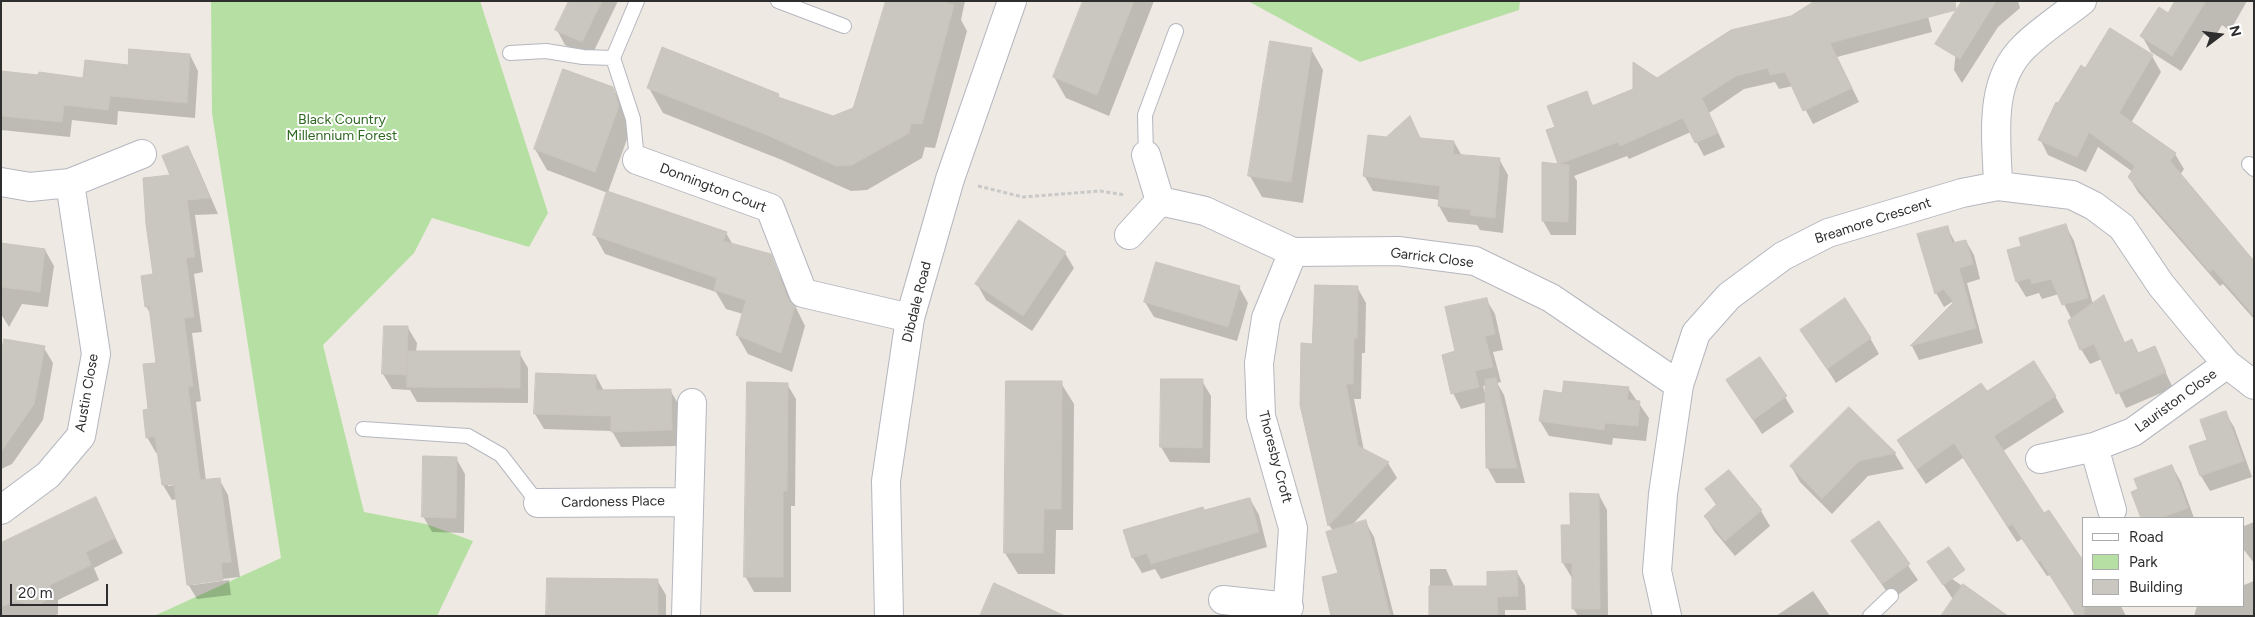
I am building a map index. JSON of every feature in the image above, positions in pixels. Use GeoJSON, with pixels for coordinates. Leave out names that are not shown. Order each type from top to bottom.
{"type":"FeatureCollection","features":[{"type":"Feature","properties":{"kind":"street","name":"Dibdale Road"},"geometry":{"type":"LineString","coordinates":[[889,616],[886,481],[910,318],[950,179],[1012,1]]}},
{"type":"Feature","properties":{"kind":"street"},"geometry":{"type":"LineString","coordinates":[[1998,186],[1996,107],[2003,75],[2023,47],[2082,1]]}},
{"type":"Feature","properties":{"kind":"street"},"geometry":{"type":"LineString","coordinates":[[1,182],[30,187],[70,183],[142,154]]}},
{"type":"Feature","properties":{"kind":"street"},"geometry":{"type":"LineString","coordinates":[[1129,235],[1160,201],[1146,155]]}},
{"type":"Feature","properties":{"kind":"street","name":"Donnington Court"},"geometry":{"type":"LineString","coordinates":[[637,160],[770,208],[803,293],[910,318]]}},
{"type":"Feature","properties":{"kind":"street","name":"Austin Close"},"geometry":{"type":"LineString","coordinates":[[1,510],[48,475],[81,436],[96,354],[70,183]]}},
{"type":"Feature","properties":{"kind":"street","name":"Breamore Crescent"},"geometry":{"type":"LineString","coordinates":[[1667,616],[1657,571],[1663,494],[1679,385],[1696,333],[1730,296],[1783,256],[1828,233],[1953,195],[1998,186],[2072,195],[2094,206],[2122,227],[2161,285],[2227,364],[2254,385]]}},
{"type":"Feature","properties":{"kind":"street","name":"Garrick Close"},"geometry":{"type":"LineString","coordinates":[[1160,201],[1205,211],[1293,252],[1398,251],[1474,261],[1551,298],[1679,385]]}},
{"type":"Feature","properties":{"kind":"street","name":"Thoresby Croft"},"geometry":{"type":"LineString","coordinates":[[1224,600],[1288,611],[1294,528],[1261,416],[1259,363],[1266,318],[1293,252]]}},
{"type":"Feature","properties":{"kind":"street","name":"Lauriston Close"},"geometry":{"type":"LineString","coordinates":[[2040,459],[2094,447],[2133,432],[2227,364]]}},
{"type":"Feature","properties":{"kind":"street"},"geometry":{"type":"LineString","coordinates":[[686,616],[692,403]]}},
{"type":"Feature","properties":{"kind":"street"},"geometry":{"type":"LineString","coordinates":[[2094,447],[2112,510]]}},
{"type":"Feature","properties":{"kind":"street","name":"Cardoness Place"},"geometry":{"type":"LineString","coordinates":[[538,503],[688,502]]}},
{"type":"Feature","properties":{"kind":"lane"},"geometry":{"type":"LineString","coordinates":[[637,1],[612,58],[633,119],[637,160]]}},
{"type":"Feature","properties":{"kind":"lane"},"geometry":{"type":"LineString","coordinates":[[778,1],[844,26]]}},
{"type":"Feature","properties":{"kind":"lane"},"geometry":{"type":"LineString","coordinates":[[1146,155],[1145,115],[1176,31]]}},
{"type":"Feature","properties":{"kind":"lane"},"geometry":{"type":"LineString","coordinates":[[510,53],[546,51],[583,57],[612,58]]}},
{"type":"Feature","properties":{"kind":"lane"},"geometry":{"type":"LineString","coordinates":[[363,429],[468,436],[501,455],[538,503]]}},
{"type":"Feature","properties":{"kind":"lane"},"geometry":{"type":"LineString","coordinates":[[1870,616],[1891,596]]}},
{"type":"Feature","properties":{"kind":"path"},"geometry":{"type":"LineString","coordinates":[[950,179],[1023,197],[1100,191],[1160,201]]}},
{"type":"Feature","properties":{"kind":"green space","name":"Black Country Millennium Forest"},"geometry":{"type":"Polygon","coordinates":[[[211,1],[480,1],[548,213],[529,247],[432,218],[414,253],[323,345],[364,512],[426,524],[473,541],[437,616],[154,616],[281,558],[212,113],[211,1]]]}},
{"type":"Feature","properties":{"kind":"green space"},"geometry":{"type":"Polygon","coordinates":[[[1248,1],[1520,1],[1519,10],[1360,62],[1248,1]]]}},
{"type":"Feature","properties":{"kind":"building"},"geometry":{"type":"Polygon","coordinates":[[[569,1],[602,1],[582,42],[555,30],[569,1]]]}},
{"type":"Feature","properties":{"kind":"building"},"geometry":{"type":"Polygon","coordinates":[[[886,1],[940,1],[954,5],[922,124],[911,123],[909,133],[852,165],[836,166],[767,135],[647,88],[662,47],[779,94],[778,97],[833,116],[853,108],[886,1]]]}},
{"type":"Feature","properties":{"kind":"building"},"geometry":{"type":"Polygon","coordinates":[[[1083,1],[1134,1],[1097,95],[1053,77],[1083,1]]]}},
{"type":"Feature","properties":{"kind":"building"},"geometry":{"type":"Polygon","coordinates":[[[1815,1],[1955,1],[1956,10],[1830,43],[1852,88],[1803,111],[1785,72],[1770,75],[1768,68],[1736,76],[1702,98],[1718,133],[1695,143],[1683,118],[1620,146],[1618,142],[1559,164],[1569,165],[1568,222],[1542,221],[1542,162],[1558,164],[1546,130],[1555,127],[1547,106],[1587,91],[1592,106],[1633,89],[1633,62],[1657,78],[1731,30],[1791,16],[1815,1]]]}},
{"type":"Feature","properties":{"kind":"building"},"geometry":{"type":"Polygon","coordinates":[[[1962,1],[1996,1],[1960,59],[1935,44],[1962,1]]]}},
{"type":"Feature","properties":{"kind":"building"},"geometry":{"type":"Polygon","coordinates":[[[2175,1],[2206,1],[2172,56],[2140,36],[2159,7],[2168,13],[2175,1]]]}},
{"type":"Feature","properties":{"kind":"building"},"geometry":{"type":"Polygon","coordinates":[[[2110,28],[2153,55],[2119,113],[2176,153],[2170,161],[2254,261],[2254,316],[2213,269],[2210,272],[2128,177],[2135,166],[2089,132],[2077,157],[2038,140],[2056,102],[2058,103],[2081,65],[2085,68],[2110,28]]]}},
{"type":"Feature","properties":{"kind":"building"},"geometry":{"type":"Polygon","coordinates":[[[1270,41],[1312,48],[1291,182],[1248,176],[1270,41]]]}},
{"type":"Feature","properties":{"kind":"building"},"geometry":{"type":"Polygon","coordinates":[[[129,49],[190,54],[187,103],[110,96],[108,110],[64,105],[62,122],[1,116],[1,71],[38,75],[39,72],[83,78],[85,60],[128,65],[129,49]]]}},
{"type":"Feature","properties":{"kind":"building"},"geometry":{"type":"Polygon","coordinates":[[[563,69],[613,87],[619,106],[595,172],[534,149],[563,69]]]}},
{"type":"Feature","properties":{"kind":"building"},"geometry":{"type":"Polygon","coordinates":[[[1410,116],[1420,138],[1454,141],[1453,154],[1500,158],[1495,218],[1470,215],[1471,210],[1438,206],[1440,186],[1363,176],[1368,135],[1386,137],[1410,116]]]}},
{"type":"Feature","properties":{"kind":"building"},"geometry":{"type":"Polygon","coordinates":[[[188,146],[210,198],[187,200],[195,257],[186,258],[194,317],[184,318],[193,386],[188,387],[200,480],[220,478],[231,562],[221,563],[223,580],[187,585],[174,484],[162,485],[155,436],[146,438],[143,410],[148,409],[143,364],[156,363],[149,306],[145,307],[141,276],[153,274],[146,224],[143,178],[170,175],[162,156],[188,146]]]}},
{"type":"Feature","properties":{"kind":"building"},"geometry":{"type":"Polygon","coordinates":[[[607,191],[727,232],[723,241],[771,254],[788,299],[795,306],[781,353],[736,335],[746,300],[714,290],[717,278],[593,235],[607,191]]]}},
{"type":"Feature","properties":{"kind":"building"},"geometry":{"type":"Polygon","coordinates":[[[1019,220],[1066,252],[1023,316],[975,284],[1019,220]]]}},
{"type":"Feature","properties":{"kind":"building"},"geometry":{"type":"Polygon","coordinates":[[[2066,224],[2088,298],[2062,305],[2051,279],[2032,284],[2030,278],[2016,282],[2007,250],[2021,246],[2019,238],[2066,224]]]}},
{"type":"Feature","properties":{"kind":"building"},"geometry":{"type":"Polygon","coordinates":[[[1948,226],[1952,243],[1966,240],[1973,264],[1959,268],[1976,328],[1910,346],[1954,302],[1943,289],[1935,294],[1917,234],[1948,226]]]}},
{"type":"Feature","properties":{"kind":"building"},"geometry":{"type":"Polygon","coordinates":[[[1,243],[45,249],[40,292],[1,287],[1,243]]]}},
{"type":"Feature","properties":{"kind":"building"},"geometry":{"type":"Polygon","coordinates":[[[1156,262],[1240,286],[1228,327],[1144,302],[1156,262]]]}},
{"type":"Feature","properties":{"kind":"building"},"geometry":{"type":"Polygon","coordinates":[[[1315,285],[1358,286],[1357,338],[1354,338],[1353,384],[1346,384],[1358,446],[1389,462],[1328,526],[1300,405],[1301,343],[1312,344],[1315,285]]]}},
{"type":"Feature","properties":{"kind":"building"},"geometry":{"type":"Polygon","coordinates":[[[2104,295],[2124,343],[2132,339],[2138,353],[2155,346],[2166,372],[2116,394],[2094,344],[2080,350],[2068,321],[2104,295]]]}},
{"type":"Feature","properties":{"kind":"building"},"geometry":{"type":"Polygon","coordinates":[[[1487,298],[1495,334],[1485,336],[1493,367],[1475,371],[1479,387],[1451,394],[1442,355],[1455,351],[1445,307],[1487,298]]]}},
{"type":"Feature","properties":{"kind":"building"},"geometry":{"type":"Polygon","coordinates":[[[1845,298],[1871,338],[1827,369],[1800,330],[1845,298]]]}},
{"type":"Feature","properties":{"kind":"building"},"geometry":{"type":"Polygon","coordinates":[[[384,326],[408,326],[407,375],[382,374],[384,326]]]}},
{"type":"Feature","properties":{"kind":"building"},"geometry":{"type":"Polygon","coordinates":[[[4,339],[45,346],[34,404],[1,452],[1,357],[4,339]]]}},
{"type":"Feature","properties":{"kind":"building"},"geometry":{"type":"Polygon","coordinates":[[[408,351],[520,351],[520,388],[407,387],[408,351]]]}},
{"type":"Feature","properties":{"kind":"building"},"geometry":{"type":"Polygon","coordinates":[[[1760,357],[1787,396],[1753,420],[1726,380],[1760,357]]]}},
{"type":"Feature","properties":{"kind":"building"},"geometry":{"type":"Polygon","coordinates":[[[2034,361],[2056,396],[1994,436],[2044,513],[2049,510],[2082,559],[2082,607],[2084,607],[2084,616],[2076,616],[2040,560],[2038,562],[2012,524],[2008,527],[1954,443],[1917,469],[1897,440],[1981,383],[1987,391],[2034,361]]]}},
{"type":"Feature","properties":{"kind":"building"},"geometry":{"type":"Polygon","coordinates":[[[536,373],[596,375],[596,390],[671,389],[672,430],[611,432],[611,416],[534,414],[536,373]]]}},
{"type":"Feature","properties":{"kind":"building"},"geometry":{"type":"Polygon","coordinates":[[[1496,378],[1517,468],[1486,468],[1485,380],[1496,378]]]}},
{"type":"Feature","properties":{"kind":"building"},"geometry":{"type":"Polygon","coordinates":[[[1161,379],[1203,379],[1202,448],[1160,447],[1161,379]]]}},
{"type":"Feature","properties":{"kind":"building"},"geometry":{"type":"Polygon","coordinates":[[[1006,381],[1062,381],[1061,509],[1044,509],[1043,553],[1004,553],[1006,381]]]}},
{"type":"Feature","properties":{"kind":"building"},"geometry":{"type":"Polygon","coordinates":[[[1564,381],[1629,387],[1627,400],[1640,401],[1638,426],[1605,423],[1604,430],[1539,421],[1544,390],[1562,393],[1564,381]]]}},
{"type":"Feature","properties":{"kind":"building"},"geometry":{"type":"Polygon","coordinates":[[[747,382],[788,383],[787,491],[783,491],[783,577],[744,577],[747,382]]]}},
{"type":"Feature","properties":{"kind":"building"},"geometry":{"type":"Polygon","coordinates":[[[1849,407],[1896,453],[1859,461],[1822,499],[1790,466],[1849,407]]]}},
{"type":"Feature","properties":{"kind":"building"},"geometry":{"type":"Polygon","coordinates":[[[2226,411],[2244,461],[2200,476],[2189,446],[2207,440],[2200,420],[2226,411]]]}},
{"type":"Feature","properties":{"kind":"building"},"geometry":{"type":"Polygon","coordinates":[[[423,456],[457,457],[456,518],[422,517],[423,456]]]}},
{"type":"Feature","properties":{"kind":"building"},"geometry":{"type":"Polygon","coordinates":[[[2172,465],[2188,508],[2164,517],[2141,517],[2131,492],[2138,489],[2134,479],[2172,465]]]}},
{"type":"Feature","properties":{"kind":"building"},"geometry":{"type":"Polygon","coordinates":[[[1729,470],[1762,510],[1725,541],[1704,516],[1717,504],[1705,489],[1729,470]]]}},
{"type":"Feature","properties":{"kind":"building"},"geometry":{"type":"Polygon","coordinates":[[[1570,493],[1599,494],[1600,609],[1572,609],[1572,563],[1562,563],[1561,525],[1570,525],[1570,493]]]}},
{"type":"Feature","properties":{"kind":"building"},"geometry":{"type":"Polygon","coordinates":[[[96,497],[115,538],[86,552],[91,565],[50,585],[50,598],[37,606],[15,601],[1,607],[1,543],[96,497]]]}},
{"type":"Feature","properties":{"kind":"building"},"geometry":{"type":"Polygon","coordinates":[[[1250,498],[1259,532],[1151,564],[1147,553],[1132,558],[1123,530],[1203,507],[1204,510],[1250,498]]]}},
{"type":"Feature","properties":{"kind":"building"},"geometry":{"type":"Polygon","coordinates":[[[1366,520],[1390,616],[1331,616],[1322,577],[1338,573],[1326,532],[1366,520]]]}},
{"type":"Feature","properties":{"kind":"building"},"geometry":{"type":"Polygon","coordinates":[[[1879,521],[1910,564],[1882,584],[1851,541],[1879,521]]]}},
{"type":"Feature","properties":{"kind":"building"},"geometry":{"type":"Polygon","coordinates":[[[1949,547],[1965,570],[1943,585],[1927,562],[1949,547]]]}},
{"type":"Feature","properties":{"kind":"building"},"geometry":{"type":"Polygon","coordinates":[[[1517,571],[1518,596],[1497,597],[1498,616],[1429,616],[1429,586],[1487,586],[1487,572],[1517,571]]]}},
{"type":"Feature","properties":{"kind":"building"},"geometry":{"type":"Polygon","coordinates":[[[547,578],[658,579],[658,616],[546,616],[547,578]]]}},
{"type":"Feature","properties":{"kind":"building"},"geometry":{"type":"Polygon","coordinates":[[[994,583],[1065,616],[980,616],[994,583]]]}},
{"type":"Feature","properties":{"kind":"building"},"geometry":{"type":"Polygon","coordinates":[[[1963,584],[2008,616],[1941,616],[1963,584]]]}}]}
